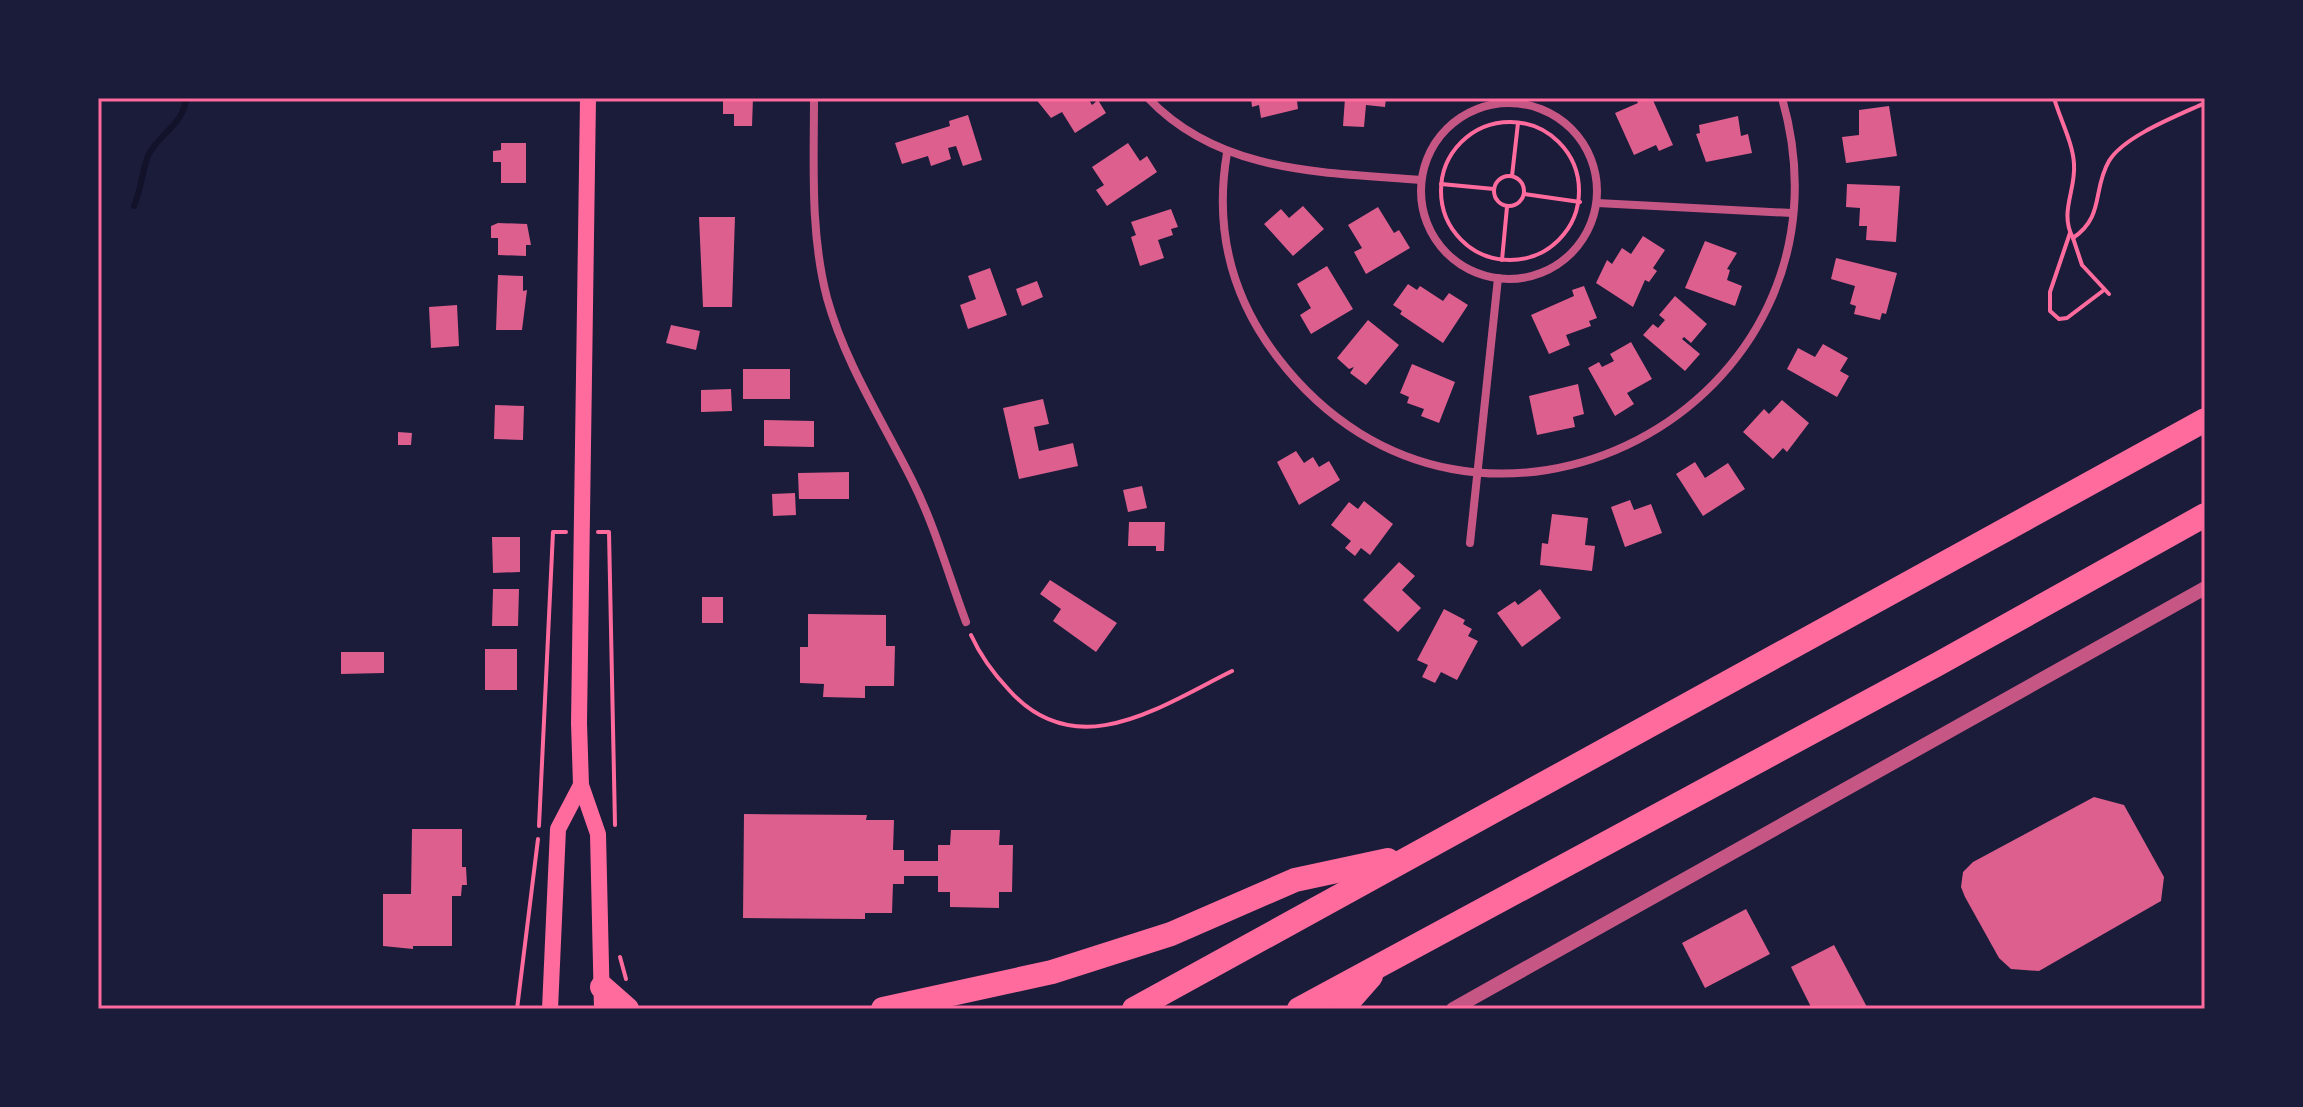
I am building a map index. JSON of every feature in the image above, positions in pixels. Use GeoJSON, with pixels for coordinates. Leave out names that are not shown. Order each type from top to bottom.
{"type":"FeatureCollection","features":[{"type":"Feature","properties":{"kind":"highway"},"geometry":{"type":"LineString","coordinates":[[1134,1009],[2205,420]]}},
{"type":"Feature","properties":{"kind":"highway"},"geometry":{"type":"LineString","coordinates":[[1299,1009],[2205,515]]}},
{"type":"Feature","properties":{"kind":"highway"},"geometry":{"type":"LineString","coordinates":[[883,1009],[1052,972],[1171,934],[1295,880],[1414,855]]}},
{"type":"Feature","properties":{"kind":"highway"},"geometry":{"type":"LineString","coordinates":[[1342,1009],[1381,965]]}},
{"type":"Feature","properties":{"kind":"highway"},"geometry":{"type":"LineString","coordinates":[[602,998],[627,1009]]}},
{"type":"Feature","properties":{"kind":"main road"},"geometry":{"type":"LineString","coordinates":[[588,98],[581,785],[598,834],[602,998]]}},
{"type":"Feature","properties":{"kind":"main road"},"geometry":{"type":"LineString","coordinates":[[550,1009],[558,829],[581,785]]}},
{"type":"Feature","properties":{"kind":"street"},"geometry":{"type":"LineString","coordinates":[[814,98],[817,252],[827,298],[839,334],[872,405],[934,527],[966,622]]}},
{"type":"Feature","properties":{"kind":"street"},"geometry":{"type":"LineString","coordinates":[[1148,98],[1180,126],[1227,153],[1306,171],[1421,180]]}},
{"type":"Feature","properties":{"kind":"street"},"geometry":{"type":"LineString","coordinates":[[1227,153],[1220,193],[1221,219],[1231,270],[1253,323],[1288,372],[1352,429],[1387,448],[1419,460],[1478,471],[1520,472],[1592,462],[1662,429],[1688,410],[1745,347],[1767,307],[1785,262],[1792,213],[1793,167],[1782,98]]}},
{"type":"Feature","properties":{"kind":"street"},"geometry":{"type":"LineString","coordinates":[[1521,104],[1558,118],[1579,138],[1593,164],[1597,203],[1583,240],[1563,261],[1537,275],[1498,278],[1461,265],[1440,245],[1425,219],[1421,180],[1435,143],[1463,116],[1481,108],[1521,104]]}},
{"type":"Feature","properties":{"kind":"street"},"geometry":{"type":"LineString","coordinates":[[1597,203],[1792,213]]}},
{"type":"Feature","properties":{"kind":"street"},"geometry":{"type":"LineString","coordinates":[[1470,543],[1498,278]]}},
{"type":"Feature","properties":{"kind":"street"},"geometry":{"type":"LineString","coordinates":[[1453,1009],[2205,588]]}},
{"type":"Feature","properties":{"kind":"path"},"geometry":{"type":"LineString","coordinates":[[2054,98],[2075,165],[2067,205],[2072,235],[2082,265],[2109,294]]}},
{"type":"Feature","properties":{"kind":"path"},"geometry":{"type":"LineString","coordinates":[[2104,290],[2067,318],[2059,319],[2050,311],[2050,292],[2072,235],[2091,220],[2110,159],[2138,137],[2205,103]]}},
{"type":"Feature","properties":{"kind":"path"},"geometry":{"type":"LineString","coordinates":[[1512,176],[1518,123]]}},
{"type":"Feature","properties":{"kind":"path"},"geometry":{"type":"LineString","coordinates":[[1518,123],[1534,125],[1555,137],[1571,155],[1579,178],[1580,202],[1572,224],[1557,243],[1537,256],[1502,260],[1472,250],[1456,235],[1445,215],[1441,184],[1453,151],[1468,135],[1488,125],[1518,123]]}},
{"type":"Feature","properties":{"kind":"path"},"geometry":{"type":"LineString","coordinates":[[1512,176],[1521,181],[1524,194],[1518,205],[1507,207],[1499,202],[1494,189],[1498,180],[1512,176]]}},
{"type":"Feature","properties":{"kind":"path"},"geometry":{"type":"LineString","coordinates":[[1441,184],[1494,189]]}},
{"type":"Feature","properties":{"kind":"path"},"geometry":{"type":"LineString","coordinates":[[1524,194],[1580,202]]}},
{"type":"Feature","properties":{"kind":"path"},"geometry":{"type":"LineString","coordinates":[[1502,260],[1507,207]]}},
{"type":"Feature","properties":{"kind":"path"},"geometry":{"type":"LineString","coordinates":[[517,1009],[539,829],[553,532],[609,532],[616,831]]}},
{"type":"Feature","properties":{"kind":"path"},"geometry":{"type":"LineString","coordinates":[[966,622],[987,665],[1020,702],[1041,717],[1070,726],[1093,728],[1128,721],[1232,671]]}},
{"type":"Feature","properties":{"kind":"path"},"geometry":{"type":"LineString","coordinates":[[619,954],[627,982]]}},
{"type":"Feature","properties":{"kind":"building"},"geometry":{"type":"Polygon","coordinates":[[[723,98],[753,98],[752,126],[734,126],[734,114],[723,114],[723,98]]]}},
{"type":"Feature","properties":{"kind":"building"},"geometry":{"type":"Polygon","coordinates":[[[1035,98],[1088,98],[1092,105],[1098,100],[1106,113],[1075,133],[1062,112],[1051,118],[1035,98]]]}},
{"type":"Feature","properties":{"kind":"building"},"geometry":{"type":"Polygon","coordinates":[[[1251,98],[1306,100],[1297,101],[1298,109],[1261,118],[1259,105],[1252,107],[1251,98]]]}},
{"type":"Feature","properties":{"kind":"building"},"geometry":{"type":"Polygon","coordinates":[[[1345,98],[1386,98],[1385,107],[1366,105],[1364,127],[1343,126],[1345,98]]]}},
{"type":"Feature","properties":{"kind":"building"},"geometry":{"type":"Polygon","coordinates":[[[1635,98],[1652,98],[1673,145],[1659,151],[1656,145],[1634,155],[1615,113],[1638,103],[1635,98]]]}},
{"type":"Feature","properties":{"kind":"building"},"geometry":{"type":"Polygon","coordinates":[[[1889,106],[1897,156],[1846,163],[1842,137],[1859,135],[1859,110],[1889,106]]]}},
{"type":"Feature","properties":{"kind":"building"},"geometry":{"type":"Polygon","coordinates":[[[968,115],[982,160],[963,166],[956,146],[948,148],[951,159],[931,166],[928,156],[902,164],[895,143],[950,126],[949,121],[968,115]]]}},
{"type":"Feature","properties":{"kind":"building"},"geometry":{"type":"Polygon","coordinates":[[[1738,116],[1741,136],[1748,134],[1752,153],[1706,162],[1696,134],[1700,133],[1699,125],[1738,116]]]}},
{"type":"Feature","properties":{"kind":"building"},"geometry":{"type":"Polygon","coordinates":[[[501,143],[526,143],[526,183],[501,183],[501,162],[493,162],[493,151],[501,150],[501,143]]]}},
{"type":"Feature","properties":{"kind":"building"},"geometry":{"type":"Polygon","coordinates":[[[1128,143],[1140,161],[1147,156],[1157,172],[1107,206],[1096,190],[1104,185],[1092,167],[1128,143]]]}},
{"type":"Feature","properties":{"kind":"building"},"geometry":{"type":"Polygon","coordinates":[[[1847,184],[1900,186],[1896,242],[1866,240],[1867,226],[1859,226],[1860,208],[1846,207],[1847,184]]]}},
{"type":"Feature","properties":{"kind":"building"},"geometry":{"type":"Polygon","coordinates":[[[1303,206],[1324,229],[1293,256],[1264,224],[1281,209],[1289,218],[1303,206]]]}},
{"type":"Feature","properties":{"kind":"building"},"geometry":{"type":"Polygon","coordinates":[[[1378,207],[1394,233],[1399,230],[1410,248],[1366,274],[1354,252],[1362,248],[1348,225],[1378,207]]]}},
{"type":"Feature","properties":{"kind":"building"},"geometry":{"type":"Polygon","coordinates":[[[1171,209],[1178,227],[1171,229],[1173,235],[1158,240],[1164,258],[1140,266],[1131,237],[1136,235],[1131,222],[1171,209]]]}},
{"type":"Feature","properties":{"kind":"building"},"geometry":{"type":"Polygon","coordinates":[[[699,217],[735,217],[732,307],[703,307],[699,217]]]}},
{"type":"Feature","properties":{"kind":"building"},"geometry":{"type":"Polygon","coordinates":[[[498,223],[527,224],[531,245],[526,245],[526,256],[498,255],[498,238],[491,238],[491,226],[498,223]]]}},
{"type":"Feature","properties":{"kind":"building"},"geometry":{"type":"Polygon","coordinates":[[[1643,236],[1665,250],[1653,268],[1657,271],[1649,282],[1645,280],[1633,307],[1596,283],[1607,260],[1612,264],[1622,248],[1631,254],[1643,236]]]}},
{"type":"Feature","properties":{"kind":"building"},"geometry":{"type":"Polygon","coordinates":[[[1705,241],[1737,253],[1727,269],[1730,270],[1727,280],[1742,286],[1735,306],[1685,288],[1705,241]]]}},
{"type":"Feature","properties":{"kind":"building"},"geometry":{"type":"Polygon","coordinates":[[[1836,258],[1897,273],[1886,314],[1882,313],[1880,320],[1854,314],[1856,306],[1850,304],[1855,286],[1831,279],[1836,258]]]}},
{"type":"Feature","properties":{"kind":"building"},"geometry":{"type":"Polygon","coordinates":[[[1327,266],[1353,309],[1311,334],[1300,315],[1311,308],[1297,284],[1327,266]]]}},
{"type":"Feature","properties":{"kind":"building"},"geometry":{"type":"Polygon","coordinates":[[[990,268],[1007,315],[968,329],[960,305],[976,299],[968,276],[990,268]]]}},
{"type":"Feature","properties":{"kind":"building"},"geometry":{"type":"Polygon","coordinates":[[[498,275],[523,276],[523,291],[527,290],[522,330],[496,330],[498,275]]]}},
{"type":"Feature","properties":{"kind":"building"},"geometry":{"type":"Polygon","coordinates":[[[1037,281],[1043,297],[1022,306],[1016,289],[1037,281]]]}},
{"type":"Feature","properties":{"kind":"building"},"geometry":{"type":"Polygon","coordinates":[[[1408,284],[1417,290],[1420,286],[1443,301],[1449,293],[1468,305],[1443,343],[1400,314],[1402,311],[1393,305],[1408,284]]]}},
{"type":"Feature","properties":{"kind":"building"},"geometry":{"type":"Polygon","coordinates":[[[1584,286],[1597,318],[1589,321],[1591,326],[1566,335],[1570,345],[1549,354],[1531,315],[1574,296],[1572,290],[1584,286]]]}},
{"type":"Feature","properties":{"kind":"building"},"geometry":{"type":"Polygon","coordinates":[[[1675,296],[1707,324],[1691,343],[1684,337],[1682,339],[1700,354],[1685,371],[1643,335],[1653,324],[1658,328],[1665,320],[1659,315],[1675,296]]]}},
{"type":"Feature","properties":{"kind":"building"},"geometry":{"type":"Polygon","coordinates":[[[457,305],[459,346],[431,348],[429,307],[457,305]]]}},
{"type":"Feature","properties":{"kind":"building"},"geometry":{"type":"Polygon","coordinates":[[[1368,320],[1399,345],[1366,385],[1350,373],[1354,367],[1349,369],[1337,358],[1368,320]]]}},
{"type":"Feature","properties":{"kind":"building"},"geometry":{"type":"Polygon","coordinates":[[[671,325],[700,331],[696,350],[666,343],[671,325]]]}},
{"type":"Feature","properties":{"kind":"building"},"geometry":{"type":"Polygon","coordinates":[[[1631,342],[1652,379],[1627,393],[1634,404],[1615,416],[1588,368],[1599,362],[1602,367],[1614,361],[1610,354],[1631,342]]]}},
{"type":"Feature","properties":{"kind":"building"},"geometry":{"type":"Polygon","coordinates":[[[1823,344],[1848,358],[1840,371],[1849,376],[1837,397],[1787,369],[1798,348],[1815,357],[1823,344]]]}},
{"type":"Feature","properties":{"kind":"building"},"geometry":{"type":"Polygon","coordinates":[[[1412,364],[1455,382],[1439,423],[1421,416],[1424,409],[1407,403],[1409,397],[1400,393],[1412,364]]]}},
{"type":"Feature","properties":{"kind":"building"},"geometry":{"type":"Polygon","coordinates":[[[743,369],[790,369],[790,399],[743,399],[743,369]]]}},
{"type":"Feature","properties":{"kind":"building"},"geometry":{"type":"Polygon","coordinates":[[[1578,384],[1584,414],[1573,417],[1575,427],[1537,435],[1529,396],[1578,384]]]}},
{"type":"Feature","properties":{"kind":"building"},"geometry":{"type":"Polygon","coordinates":[[[731,389],[732,411],[701,412],[701,390],[731,389]]]}},
{"type":"Feature","properties":{"kind":"building"},"geometry":{"type":"Polygon","coordinates":[[[1043,399],[1049,424],[1034,427],[1039,451],[1073,443],[1078,466],[1019,479],[1003,408],[1043,399]]]}},
{"type":"Feature","properties":{"kind":"building"},"geometry":{"type":"Polygon","coordinates":[[[1782,400],[1809,423],[1787,452],[1783,448],[1773,459],[1743,432],[1764,409],[1769,414],[1782,400]]]}},
{"type":"Feature","properties":{"kind":"building"},"geometry":{"type":"Polygon","coordinates":[[[495,405],[524,406],[523,440],[494,439],[495,405]]]}},
{"type":"Feature","properties":{"kind":"building"},"geometry":{"type":"Polygon","coordinates":[[[764,420],[814,421],[814,447],[764,446],[764,420]]]}},
{"type":"Feature","properties":{"kind":"building"},"geometry":{"type":"Polygon","coordinates":[[[398,432],[412,433],[411,445],[398,445],[398,432]]]}},
{"type":"Feature","properties":{"kind":"building"},"geometry":{"type":"Polygon","coordinates":[[[1296,451],[1304,463],[1313,457],[1319,467],[1329,461],[1340,480],[1299,505],[1277,462],[1296,451]]]}},
{"type":"Feature","properties":{"kind":"building"},"geometry":{"type":"Polygon","coordinates":[[[1695,462],[1705,478],[1728,463],[1745,489],[1703,516],[1676,474],[1695,462]]]}},
{"type":"Feature","properties":{"kind":"building"},"geometry":{"type":"Polygon","coordinates":[[[849,472],[849,499],[799,499],[798,473],[849,472]]]}},
{"type":"Feature","properties":{"kind":"building"},"geometry":{"type":"Polygon","coordinates":[[[1142,486],[1147,508],[1128,512],[1123,490],[1142,486]]]}},
{"type":"Feature","properties":{"kind":"building"},"geometry":{"type":"Polygon","coordinates":[[[795,493],[796,515],[773,516],[772,494],[795,493]]]}},
{"type":"Feature","properties":{"kind":"building"},"geometry":{"type":"Polygon","coordinates":[[[1630,500],[1634,510],[1651,504],[1662,533],[1625,547],[1611,507],[1630,500]]]}},
{"type":"Feature","properties":{"kind":"building"},"geometry":{"type":"Polygon","coordinates":[[[1364,501],[1393,524],[1370,555],[1361,548],[1355,556],[1345,548],[1351,541],[1331,525],[1349,502],[1358,509],[1364,501]]]}},
{"type":"Feature","properties":{"kind":"building"},"geometry":{"type":"Polygon","coordinates":[[[1552,514],[1588,518],[1585,545],[1595,546],[1592,571],[1540,565],[1542,543],[1548,544],[1552,514]]]}},
{"type":"Feature","properties":{"kind":"building"},"geometry":{"type":"Polygon","coordinates":[[[1129,522],[1165,522],[1164,551],[1156,551],[1156,546],[1128,546],[1129,522]]]}},
{"type":"Feature","properties":{"kind":"building"},"geometry":{"type":"Polygon","coordinates":[[[492,537],[520,537],[520,572],[493,573],[492,537]]]}},
{"type":"Feature","properties":{"kind":"building"},"geometry":{"type":"Polygon","coordinates":[[[1399,562],[1415,576],[1402,590],[1421,608],[1398,632],[1363,600],[1399,562]]]}},
{"type":"Feature","properties":{"kind":"building"},"geometry":{"type":"Polygon","coordinates":[[[1050,580],[1117,623],[1096,652],[1053,621],[1061,609],[1040,594],[1050,580]]]}},
{"type":"Feature","properties":{"kind":"building"},"geometry":{"type":"Polygon","coordinates":[[[493,589],[519,589],[518,626],[492,626],[493,589]]]}},
{"type":"Feature","properties":{"kind":"building"},"geometry":{"type":"Polygon","coordinates":[[[1540,589],[1561,618],[1522,647],[1497,613],[1515,601],[1518,605],[1540,589]]]}},
{"type":"Feature","properties":{"kind":"building"},"geometry":{"type":"Polygon","coordinates":[[[702,597],[723,597],[723,623],[702,623],[702,597]]]}},
{"type":"Feature","properties":{"kind":"building"},"geometry":{"type":"Polygon","coordinates":[[[1444,609],[1465,620],[1463,624],[1472,629],[1468,636],[1478,641],[1457,680],[1441,672],[1435,683],[1422,677],[1428,665],[1417,660],[1444,609]]]}},
{"type":"Feature","properties":{"kind":"building"},"geometry":{"type":"Polygon","coordinates":[[[808,614],[886,615],[886,646],[895,646],[894,686],[865,686],[865,698],[823,697],[824,684],[800,683],[800,647],[808,647],[808,614]]]}},
{"type":"Feature","properties":{"kind":"building"},"geometry":{"type":"Polygon","coordinates":[[[485,649],[517,649],[517,690],[485,690],[485,649]]]}},
{"type":"Feature","properties":{"kind":"building"},"geometry":{"type":"Polygon","coordinates":[[[341,652],[384,652],[384,673],[341,674],[341,652]]]}},
{"type":"Feature","properties":{"kind":"building"},"geometry":{"type":"Polygon","coordinates":[[[2094,797],[2124,805],[2164,877],[2161,901],[2039,971],[2011,969],[1999,958],[1965,897],[1961,887],[1963,872],[1973,862],[2094,797]]]}},
{"type":"Feature","properties":{"kind":"building"},"geometry":{"type":"Polygon","coordinates":[[[744,814],[867,815],[866,820],[894,820],[893,850],[904,850],[904,861],[938,861],[938,845],[950,845],[951,830],[1000,830],[999,845],[1013,845],[1012,892],[999,892],[999,908],[950,907],[950,892],[938,892],[938,876],[904,876],[904,884],[893,884],[892,913],[865,913],[865,919],[743,918],[744,814]]]}},
{"type":"Feature","properties":{"kind":"building"},"geometry":{"type":"Polygon","coordinates":[[[412,829],[462,829],[462,867],[466,867],[467,885],[462,885],[461,896],[452,896],[452,946],[413,946],[413,949],[383,946],[383,894],[411,894],[412,829]]]}},
{"type":"Feature","properties":{"kind":"building"},"geometry":{"type":"Polygon","coordinates":[[[1746,909],[1770,954],[1705,988],[1682,943],[1746,909]]]}},
{"type":"Feature","properties":{"kind":"building"},"geometry":{"type":"Polygon","coordinates":[[[1834,945],[1868,1009],[1812,1009],[1791,967],[1834,945]]]}},
{"type":"Feature","properties":{"kind":"waterway"},"geometry":{"type":"LineString","coordinates":[[134,206],[148,156],[181,115],[186,98]]}}]}
